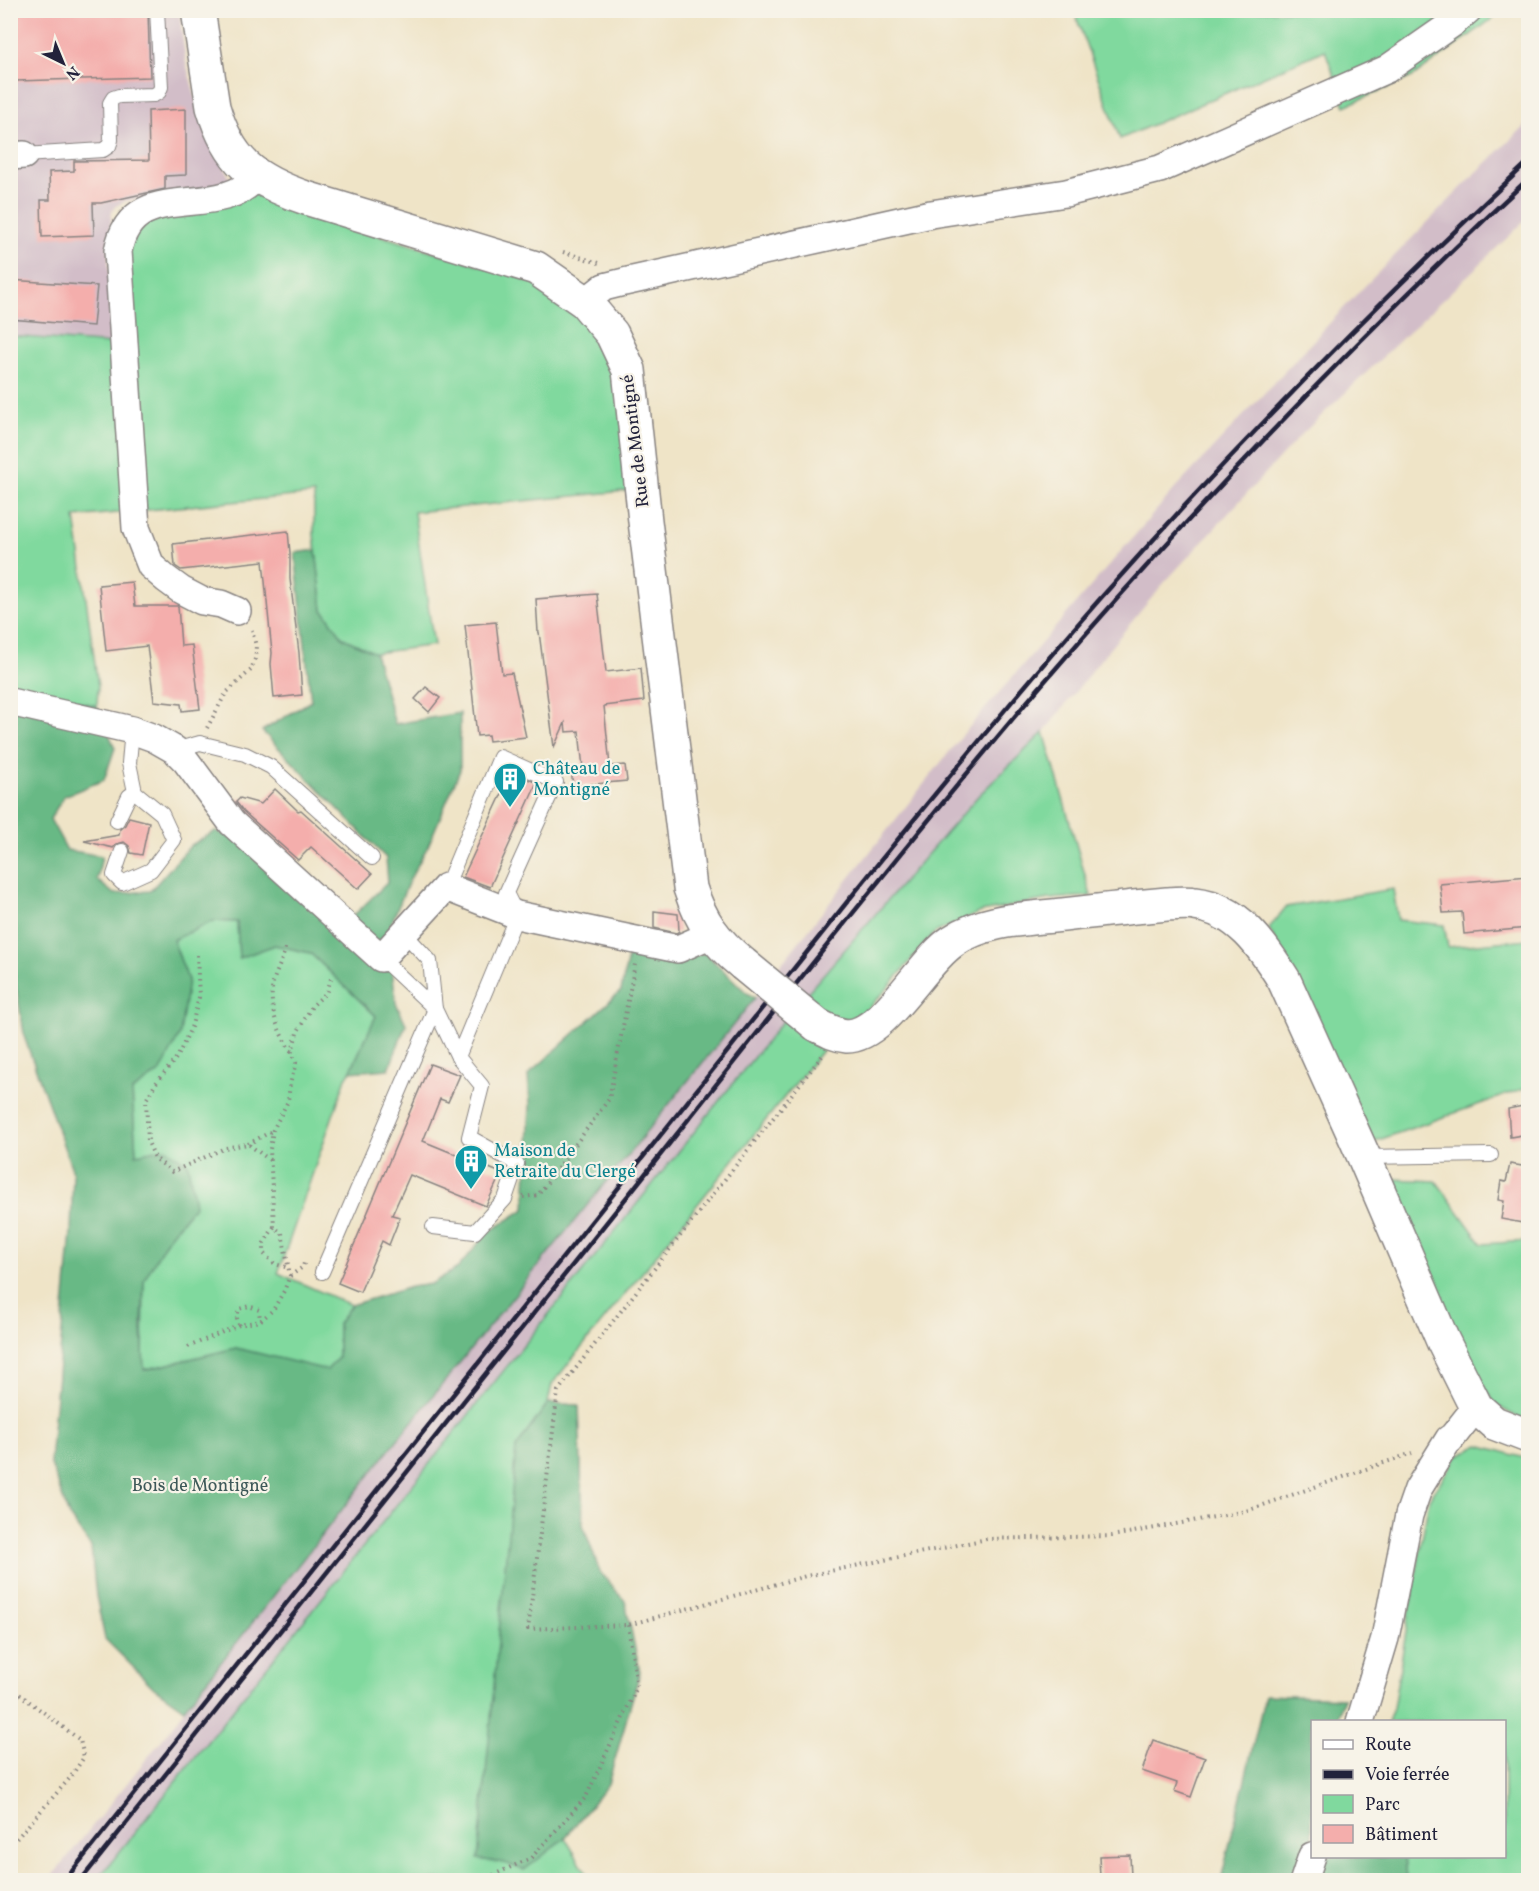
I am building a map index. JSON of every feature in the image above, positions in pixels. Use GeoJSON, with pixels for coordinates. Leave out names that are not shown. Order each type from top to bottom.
{"type":"FeatureCollection","features":[{"type":"Feature","properties":{"kind":"street","name":"Rue de Montigné"},"geometry":{"type":"LineString","coordinates":[[198,10],[213,106],[218,122],[233,152],[257,176],[281,190],[536,268],[585,302],[612,334],[628,370],[690,888],[696,906],[712,934],[724,948],[828,1030]]}},
{"type":"Feature","properties":{"kind":"street"},"geometry":{"type":"LineString","coordinates":[[585,302],[604,287],[624,282],[931,214],[1066,193],[1160,169],[1387,69],[1454,23],[1468,10]]}},
{"type":"Feature","properties":{"kind":"street"},"geometry":{"type":"LineString","coordinates":[[237,611],[222,604],[202,600],[181,590],[166,579],[151,566],[136,528],[118,251],[120,239],[129,222],[147,208],[235,194],[257,176]]}},
{"type":"Feature","properties":{"kind":"street"},"geometry":{"type":"LineString","coordinates":[[10,702],[132,730],[188,746],[186,761],[232,822],[381,958],[446,887],[517,915],[678,949],[712,934]]}},
{"type":"Feature","properties":{"kind":"street"},"geometry":{"type":"LineString","coordinates":[[828,1030],[856,1034],[872,1027],[885,1016],[951,942],[968,932],[996,923],[1167,904],[1195,904],[1217,909],[1235,919],[1270,957],[1284,981],[1364,1157],[1443,1341],[1476,1407],[1494,1423],[1528,1436]]}},
{"type":"Feature","properties":{"kind":"street"},"geometry":{"type":"LineString","coordinates":[[1361,1720],[1385,1638],[1412,1507],[1418,1489],[1449,1439],[1476,1407]]}},
{"type":"Feature","properties":{"kind":"street"},"geometry":{"type":"LineString","coordinates":[[1304,1881],[1311,1858]]}},
{"type":"Feature","properties":{"kind":"lane"},"geometry":{"type":"LineString","coordinates":[[17,155],[103,150],[109,146],[111,140],[110,103],[113,98],[154,95],[161,87],[157,10]]}},
{"type":"Feature","properties":{"kind":"lane"},"geometry":{"type":"LineString","coordinates":[[122,851],[114,875],[123,883],[151,870],[174,840],[162,814],[135,792],[129,763],[132,730]]}},
{"type":"Feature","properties":{"kind":"lane"},"geometry":{"type":"LineString","coordinates":[[188,746],[244,754],[271,767],[372,858]]}},
{"type":"Feature","properties":{"kind":"lane"},"geometry":{"type":"LineString","coordinates":[[446,887],[500,757],[556,782],[506,893],[517,915],[458,1057]]}},
{"type":"Feature","properties":{"kind":"lane"},"geometry":{"type":"LineString","coordinates":[[117,821],[129,796],[135,792]]}},
{"type":"Feature","properties":{"kind":"lane"},"geometry":{"type":"LineString","coordinates":[[403,932],[430,962],[435,1009],[458,1057],[482,1086],[469,1137],[517,1164],[505,1199],[476,1232],[433,1227]]}},
{"type":"Feature","properties":{"kind":"lane"},"geometry":{"type":"LineString","coordinates":[[381,958],[435,1009]]}},
{"type":"Feature","properties":{"kind":"lane"},"geometry":{"type":"LineString","coordinates":[[322,1272],[435,1009]]}},
{"type":"Feature","properties":{"kind":"lane"},"geometry":{"type":"LineString","coordinates":[[1364,1157],[1491,1155]]}},
{"type":"Feature","properties":{"kind":"path"},"geometry":{"type":"LineString","coordinates":[[563,252],[608,266],[624,282]]}},
{"type":"Feature","properties":{"kind":"path"},"geometry":{"type":"LineString","coordinates":[[188,746],[226,693],[251,670],[255,659],[254,634],[248,620],[237,611]]}},
{"type":"Feature","properties":{"kind":"path"},"geometry":{"type":"LineString","coordinates":[[505,1199],[538,1195],[609,1099],[639,942]]}},
{"type":"Feature","properties":{"kind":"path"},"geometry":{"type":"LineString","coordinates":[[285,948],[274,980],[272,1007],[296,1063],[288,1101],[273,1130],[270,1149],[274,1227],[264,1243],[264,1254],[275,1264],[289,1268]]}},
{"type":"Feature","properties":{"kind":"path"},"geometry":{"type":"LineString","coordinates":[[197,956],[199,997],[192,1025],[178,1056],[156,1083],[146,1100],[148,1142],[154,1158],[172,1172],[225,1148],[248,1144],[273,1130]]}},
{"type":"Feature","properties":{"kind":"path"},"geometry":{"type":"LineString","coordinates":[[292,1052],[297,1033],[312,1006],[327,992],[333,975]]}},
{"type":"Feature","properties":{"kind":"path"},"geometry":{"type":"LineString","coordinates":[[828,1030],[558,1391],[528,1629],[628,1625],[807,1576],[987,1539],[1112,1536],[1246,1511],[1449,1439]]}},
{"type":"Feature","properties":{"kind":"path"},"geometry":{"type":"LineString","coordinates":[[248,1144],[271,1161]]}},
{"type":"Feature","properties":{"kind":"path"},"geometry":{"type":"LineString","coordinates":[[188,1347],[239,1325],[260,1320],[273,1310],[290,1276],[282,1233],[274,1227]]}},
{"type":"Feature","properties":{"kind":"path"},"geometry":{"type":"LineString","coordinates":[[290,1276],[303,1267]]}},
{"type":"Feature","properties":{"kind":"path"},"geometry":{"type":"LineString","coordinates":[[239,1325],[237,1318],[239,1309],[249,1306],[259,1310],[260,1320]]}},
{"type":"Feature","properties":{"kind":"path"},"geometry":{"type":"LineString","coordinates":[[482,1881],[531,1858],[586,1797],[637,1687],[628,1625]]}},
{"type":"Feature","properties":{"kind":"path"},"geometry":{"type":"LineString","coordinates":[[10,1687],[80,1740],[84,1757],[70,1778],[10,1846]]}},
{"type":"Feature","properties":{"kind":"shaded area"},"geometry":{"type":"Polygon","coordinates":[[[10,11],[179,11],[186,63],[198,106],[232,184],[126,201],[116,206],[112,212],[108,247],[112,344],[11,336],[10,11]]]}},
{"type":"Feature","properties":{"kind":"shaded area"},"geometry":{"type":"Polygon","coordinates":[[[1528,123],[1528,218],[1298,438],[1164,583],[1044,732],[978,796],[801,1000],[771,977],[965,732],[1173,491],[1355,296],[1528,123]]]}},
{"type":"Feature","properties":{"kind":"shaded area"},"geometry":{"type":"Polygon","coordinates":[[[761,990],[790,1012],[97,1880],[49,1880],[398,1439],[761,990]]]}},
{"type":"Feature","properties":{"kind":"green space"},"geometry":{"type":"Polygon","coordinates":[[[1074,11],[1503,11],[1414,76],[1345,106],[1325,50],[1120,139],[1074,11]]]}},
{"type":"Feature","properties":{"kind":"green space"},"geometry":{"type":"Polygon","coordinates":[[[260,191],[280,206],[540,283],[593,321],[618,376],[634,490],[414,512],[434,645],[375,653],[343,638],[323,610],[314,535],[314,494],[75,517],[98,687],[97,706],[11,686],[11,336],[112,344],[125,249],[149,214],[260,191]]]}},
{"type":"Feature","properties":{"kind":"green space","name":"Bois de Montigné"},"geometry":{"type":"Polygon","coordinates":[[[316,550],[323,610],[343,638],[375,653],[395,724],[460,713],[460,770],[428,846],[409,881],[388,931],[396,1003],[406,1024],[389,1069],[350,1072],[376,1016],[310,953],[275,945],[239,958],[237,922],[213,921],[173,940],[188,980],[180,1034],[161,1071],[132,1091],[136,1154],[166,1148],[188,1164],[195,1205],[168,1238],[144,1280],[142,1325],[144,1370],[236,1348],[327,1370],[338,1358],[338,1324],[351,1305],[411,1287],[431,1284],[458,1268],[487,1233],[525,1209],[530,1105],[528,1075],[621,991],[629,951],[667,961],[705,953],[755,998],[398,1439],[184,1709],[154,1688],[105,1639],[96,1596],[91,1547],[69,1516],[50,1462],[71,1232],[73,1172],[25,1039],[11,958],[10,686],[97,706],[115,748],[104,780],[64,796],[50,819],[67,850],[102,856],[97,880],[114,894],[150,891],[191,845],[216,831],[244,843],[352,917],[388,882],[386,858],[262,731],[311,701],[295,553],[316,550]]]}},
{"type":"Feature","properties":{"kind":"green space"},"geometry":{"type":"Polygon","coordinates":[[[1044,732],[1091,896],[1049,899],[981,912],[934,933],[858,1019],[836,1022],[801,1000],[978,796],[1044,732]]]}},
{"type":"Feature","properties":{"kind":"green space"},"geometry":{"type":"Polygon","coordinates":[[[1393,889],[1398,920],[1444,925],[1448,947],[1528,939],[1528,1087],[1373,1142],[1269,928],[1286,907],[1393,889]]]}},
{"type":"Feature","properties":{"kind":"green space"},"geometry":{"type":"Polygon","coordinates":[[[213,921],[237,922],[239,958],[275,945],[310,953],[376,1016],[346,1078],[278,1273],[351,1305],[338,1324],[338,1358],[327,1370],[236,1348],[143,1370],[144,1280],[168,1238],[195,1205],[136,1154],[132,1091],[161,1071],[188,980],[173,940],[213,921]]]}},
{"type":"Feature","properties":{"kind":"green space"},"geometry":{"type":"Polygon","coordinates":[[[790,1012],[825,1047],[552,1384],[548,1403],[516,1448],[504,1863],[524,1870],[565,1838],[591,1880],[97,1880],[790,1012]]]}},
{"type":"Feature","properties":{"kind":"green space"},"geometry":{"type":"Polygon","coordinates":[[[1391,1179],[1436,1181],[1482,1244],[1528,1241],[1528,1423],[1497,1406],[1473,1373],[1391,1179]]]}},
{"type":"Feature","properties":{"kind":"green space"},"geometry":{"type":"Polygon","coordinates":[[[548,1403],[579,1405],[583,1525],[600,1572],[625,1601],[640,1672],[608,1784],[565,1838],[524,1870],[504,1863],[478,1859],[516,1448],[548,1403]]]}},
{"type":"Feature","properties":{"kind":"green space"},"geometry":{"type":"Polygon","coordinates":[[[1479,1445],[1528,1459],[1528,1880],[1407,1880],[1405,1858],[1506,1858],[1506,1720],[1389,1720],[1393,1708],[1429,1499],[1457,1456],[1479,1445]]]}},
{"type":"Feature","properties":{"kind":"green space"},"geometry":{"type":"Polygon","coordinates":[[[1265,1695],[1344,1698],[1336,1720],[1311,1720],[1311,1858],[1405,1858],[1407,1880],[1221,1880],[1265,1695]]]}},
{"type":"Feature","properties":{"kind":"building"},"geometry":{"type":"Polygon","coordinates":[[[14,10],[148,10],[150,77],[16,81],[14,10]]]}},
{"type":"Feature","properties":{"kind":"building"},"geometry":{"type":"Polygon","coordinates":[[[186,109],[186,175],[165,176],[165,189],[93,203],[94,235],[42,237],[41,200],[50,200],[49,172],[74,171],[74,161],[149,160],[148,111],[186,109]]]}},
{"type":"Feature","properties":{"kind":"building"},"geometry":{"type":"Polygon","coordinates":[[[10,280],[97,286],[93,326],[10,319],[10,280]]]}},
{"type":"Feature","properties":{"kind":"building"},"geometry":{"type":"Polygon","coordinates":[[[288,531],[290,579],[302,695],[274,698],[263,561],[181,570],[175,566],[173,544],[288,531]]]}},
{"type":"Feature","properties":{"kind":"building"},"geometry":{"type":"Polygon","coordinates":[[[132,582],[135,606],[178,606],[181,646],[192,645],[200,709],[182,711],[181,704],[154,701],[147,646],[106,651],[99,585],[132,582]]]}},
{"type":"Feature","properties":{"kind":"building"},"geometry":{"type":"Polygon","coordinates":[[[597,594],[606,672],[641,668],[644,701],[604,706],[610,766],[625,765],[627,781],[573,786],[571,770],[583,768],[579,731],[566,732],[565,723],[554,747],[538,632],[536,599],[597,594]]]}},
{"type":"Feature","properties":{"kind":"building"},"geometry":{"type":"Polygon","coordinates":[[[496,622],[502,674],[512,673],[526,737],[489,741],[488,735],[477,736],[465,625],[496,622]]]}},
{"type":"Feature","properties":{"kind":"building"},"geometry":{"type":"Polygon","coordinates":[[[426,687],[440,698],[429,712],[415,699],[426,687]]]}},
{"type":"Feature","properties":{"kind":"building"},"geometry":{"type":"Polygon","coordinates":[[[512,772],[537,783],[490,887],[463,877],[512,772]]]}},
{"type":"Feature","properties":{"kind":"building"},"geometry":{"type":"Polygon","coordinates":[[[275,789],[372,874],[358,889],[311,847],[298,860],[244,812],[236,802],[240,798],[261,804],[275,789]]]}},
{"type":"Feature","properties":{"kind":"building"},"geometry":{"type":"Polygon","coordinates":[[[129,817],[149,822],[142,855],[131,853],[129,846],[124,842],[113,848],[84,841],[119,835],[120,829],[129,817]]]}},
{"type":"Feature","properties":{"kind":"building"},"geometry":{"type":"Polygon","coordinates":[[[1528,876],[1528,928],[1464,934],[1462,912],[1443,913],[1440,884],[1528,876]]]}},
{"type":"Feature","properties":{"kind":"building"},"geometry":{"type":"Polygon","coordinates":[[[654,911],[678,914],[679,931],[676,933],[654,928],[654,911]]]}},
{"type":"Feature","properties":{"kind":"building","name":"Maison de Retraite du Clergé"},"geometry":{"type":"Polygon","coordinates":[[[430,1064],[460,1075],[448,1102],[440,1099],[423,1141],[501,1173],[486,1206],[410,1175],[392,1215],[400,1217],[389,1245],[382,1241],[360,1292],[338,1283],[430,1064]]]}},
{"type":"Feature","properties":{"kind":"building"},"geometry":{"type":"Polygon","coordinates":[[[1528,1105],[1528,1134],[1510,1137],[1508,1109],[1528,1105]]]}},
{"type":"Feature","properties":{"kind":"building"},"geometry":{"type":"Polygon","coordinates":[[[1510,1164],[1528,1167],[1528,1224],[1501,1219],[1504,1201],[1498,1200],[1501,1181],[1506,1182],[1510,1164]]]}},
{"type":"Feature","properties":{"kind":"building"},"geometry":{"type":"Polygon","coordinates":[[[1153,1740],[1205,1758],[1191,1797],[1174,1791],[1177,1783],[1142,1771],[1153,1740]]]}},
{"type":"Feature","properties":{"kind":"building"},"geometry":{"type":"Polygon","coordinates":[[[1130,1855],[1131,1877],[1100,1877],[1099,1856],[1130,1855]]]}},
{"type":"Feature","properties":{"kind":"railway"},"geometry":{"type":"LineString","coordinates":[[65,1880],[851,897],[1036,673],[1150,543],[1255,431],[1363,321],[1528,162]]}},
{"type":"Feature","properties":{"kind":"railway"},"geometry":{"type":"LineString","coordinates":[[81,1880],[838,932],[1038,689],[1155,556],[1276,427],[1338,363],[1528,179]]}},
{"type":"Feature","properties":{"kind":"place","name":"Château de Montigné"},"geometry":{"type":"Point","coordinates":[510,808]}},
{"type":"Feature","properties":{"kind":"place","name":"Maison de Retraite du Clergé"},"geometry":{"type":"Point","coordinates":[471,1190]}}]}
